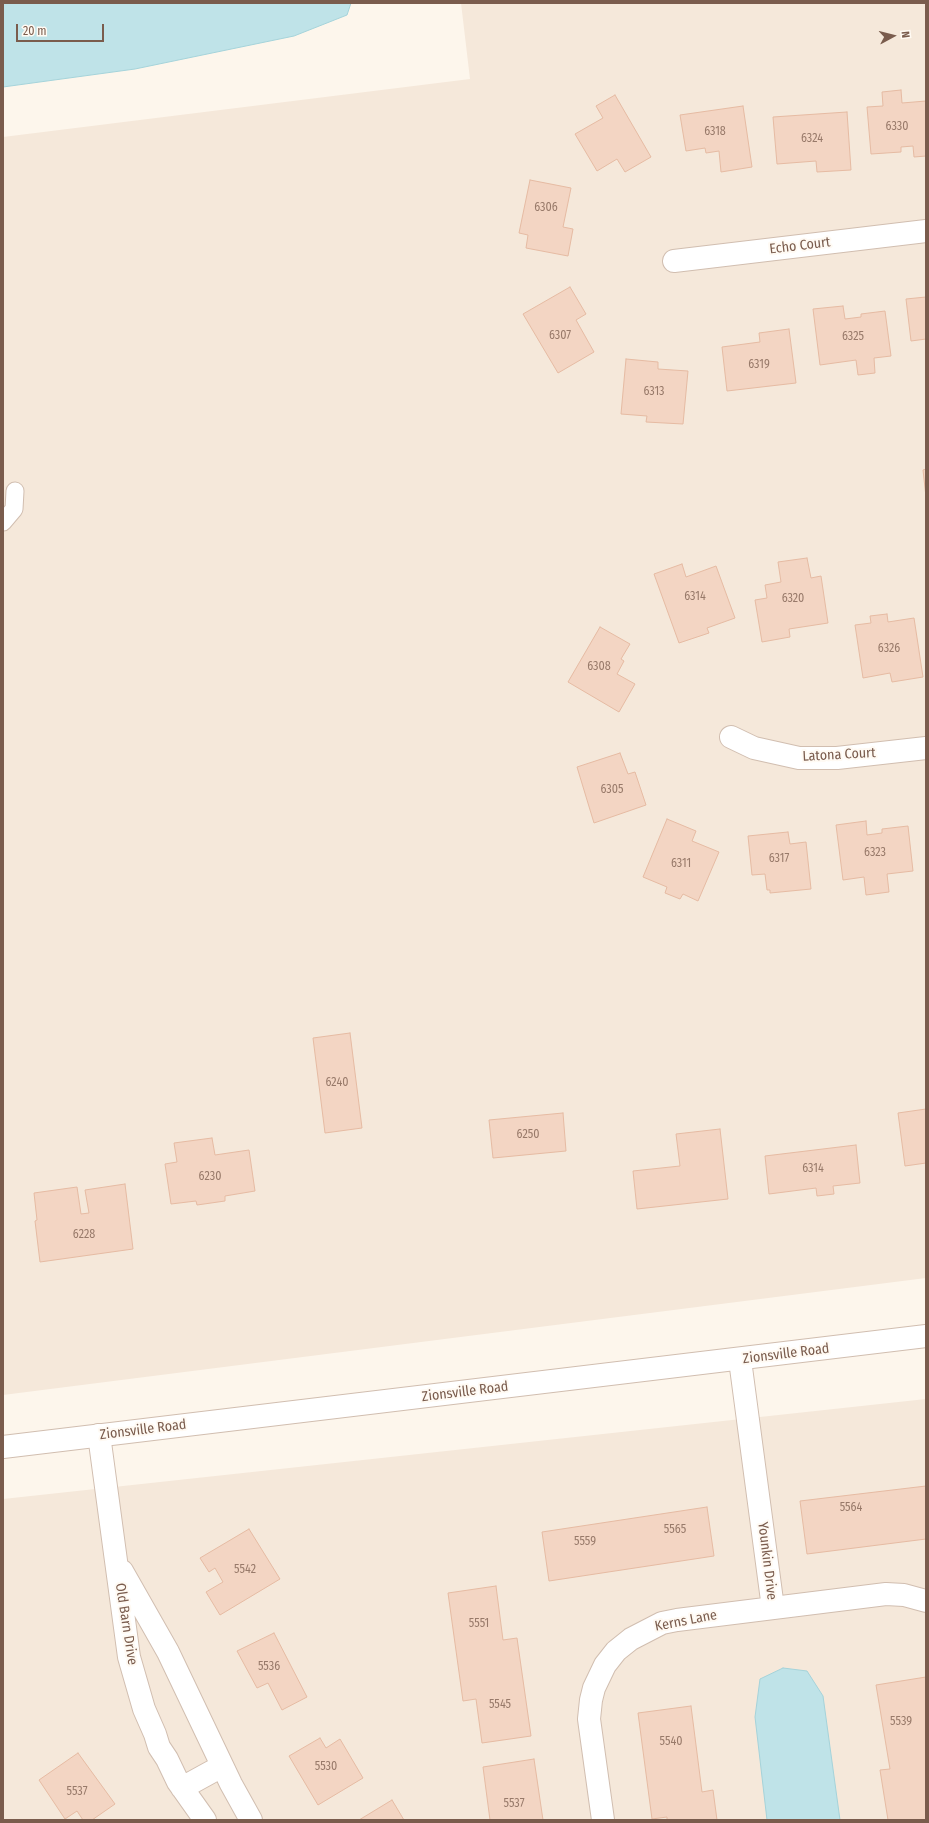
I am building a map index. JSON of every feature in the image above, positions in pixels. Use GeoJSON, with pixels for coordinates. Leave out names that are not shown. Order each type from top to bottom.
{"type":"FeatureCollection","features":[{"type":"Feature","properties":{"kind":"street","name":"Echo Court"},"geometry":{"type":"LineString","coordinates":[[674,261],[926,231]]}},
{"type":"Feature","properties":{"kind":"street","name":"Latona Court"},"geometry":{"type":"LineString","coordinates":[[731,737],[754,748],[799,758],[837,758],[926,748]]}},
{"type":"Feature","properties":{"kind":"street","name":"Zionsville Road"},"geometry":{"type":"LineString","coordinates":[[3,1447],[740,1360],[926,1336]]}},
{"type":"Feature","properties":{"kind":"street","name":"Younkin Drive"},"geometry":{"type":"LineString","coordinates":[[740,1360],[773,1608],[886,1594],[904,1595],[926,1601]]}},
{"type":"Feature","properties":{"kind":"street","name":"Old Barn Drive"},"geometry":{"type":"LineString","coordinates":[[99,1435],[129,1657],[140,1697],[159,1747],[182,1788],[205,1820]]}},
{"type":"Feature","properties":{"kind":"street"},"geometry":{"type":"LineString","coordinates":[[116,1562],[168,1652],[222,1766],[251,1820]]}},
{"type":"Feature","properties":{"kind":"street","name":"Kerns Lane"},"geometry":{"type":"LineString","coordinates":[[603,1820],[589,1719],[594,1688],[605,1665],[616,1651],[631,1639],[662,1623],[773,1608]]}},
{"type":"Feature","properties":{"kind":"street"},"geometry":{"type":"LineString","coordinates":[[182,1788],[222,1766]]}},
{"type":"Feature","properties":{"kind":"lane"},"geometry":{"type":"LineString","coordinates":[[3,522],[14,509],[15,491]]}},
{"type":"Feature","properties":{"kind":"shaded area"},"geometry":{"type":"Polygon","coordinates":[[[461,3],[926,3],[926,1278],[3,1395],[3,137],[470,79],[461,3]]]}},
{"type":"Feature","properties":{"kind":"shaded area"},"geometry":{"type":"Polygon","coordinates":[[[926,1399],[926,1820],[3,1820],[3,1499],[926,1399]]]}},
{"type":"Feature","properties":{"kind":"water"},"geometry":{"type":"Polygon","coordinates":[[[3,3],[351,3],[347,15],[294,36],[135,69],[3,87],[3,3]]]}},
{"type":"Feature","properties":{"kind":"water"},"geometry":{"type":"Polygon","coordinates":[[[783,1668],[807,1671],[823,1696],[840,1820],[767,1820],[755,1717],[760,1679],[783,1668]]]}},
{"type":"Feature","properties":{"kind":"building"},"geometry":{"type":"Polygon","coordinates":[[[901,90],[902,103],[926,101],[926,156],[914,157],[913,146],[901,147],[901,152],[871,154],[867,107],[883,106],[882,92],[901,90]]]}},
{"type":"Feature","properties":{"kind":"building"},"geometry":{"type":"Polygon","coordinates":[[[615,95],[651,157],[625,172],[617,159],[597,171],[575,134],[603,118],[596,106],[615,95]]]}},
{"type":"Feature","properties":{"kind":"building"},"geometry":{"type":"Polygon","coordinates":[[[743,106],[752,167],[721,172],[719,151],[706,153],[705,148],[686,151],[680,115],[743,106]]]}},
{"type":"Feature","properties":{"kind":"building"},"geometry":{"type":"Polygon","coordinates":[[[847,112],[851,170],[817,172],[816,161],[777,164],[773,117],[847,112]]]}},
{"type":"Feature","properties":{"kind":"building"},"geometry":{"type":"Polygon","coordinates":[[[530,180],[571,188],[563,227],[573,229],[568,256],[526,248],[528,235],[519,233],[530,180]]]}},
{"type":"Feature","properties":{"kind":"building"},"geometry":{"type":"Polygon","coordinates":[[[570,287],[586,314],[576,320],[594,352],[558,373],[523,314],[570,287]]]}},
{"type":"Feature","properties":{"kind":"building"},"geometry":{"type":"Polygon","coordinates":[[[926,297],[926,339],[911,341],[906,299],[926,297]]]}},
{"type":"Feature","properties":{"kind":"building"},"geometry":{"type":"Polygon","coordinates":[[[843,306],[845,319],[861,317],[861,314],[885,311],[891,356],[874,358],[875,373],[858,375],[856,360],[820,365],[813,309],[843,306]]]}},
{"type":"Feature","properties":{"kind":"building"},"geometry":{"type":"Polygon","coordinates":[[[789,329],[796,383],[727,391],[722,347],[760,342],[759,333],[789,329]]]}},
{"type":"Feature","properties":{"kind":"building"},"geometry":{"type":"Polygon","coordinates":[[[626,359],[658,362],[658,369],[688,371],[683,424],[646,422],[647,416],[621,414],[626,359]]]}},
{"type":"Feature","properties":{"kind":"building"},"geometry":{"type":"Polygon","coordinates":[[[926,469],[926,497],[923,470],[926,469]]]}},
{"type":"Feature","properties":{"kind":"building"},"geometry":{"type":"Polygon","coordinates":[[[807,558],[811,578],[821,576],[828,623],[789,629],[790,637],[762,642],[755,600],[767,598],[765,585],[781,582],[778,562],[807,558]]]}},
{"type":"Feature","properties":{"kind":"building"},"geometry":{"type":"Polygon","coordinates":[[[682,564],[686,577],[716,566],[735,618],[707,628],[709,633],[679,643],[654,574],[682,564]]]}},
{"type":"Feature","properties":{"kind":"building"},"geometry":{"type":"Polygon","coordinates":[[[887,614],[888,622],[914,618],[923,677],[892,682],[890,673],[863,678],[855,625],[871,623],[870,616],[887,614]]]}},
{"type":"Feature","properties":{"kind":"building"},"geometry":{"type":"Polygon","coordinates":[[[600,627],[630,644],[621,659],[624,661],[617,674],[635,684],[619,712],[568,682],[600,627]]]}},
{"type":"Feature","properties":{"kind":"building"},"geometry":{"type":"Polygon","coordinates":[[[620,753],[628,774],[635,772],[646,805],[594,823],[577,767],[620,753]]]}},
{"type":"Feature","properties":{"kind":"building"},"geometry":{"type":"Polygon","coordinates":[[[667,819],[696,831],[692,841],[719,852],[698,901],[683,894],[680,899],[665,893],[667,887],[643,877],[667,819]]]}},
{"type":"Feature","properties":{"kind":"building"},"geometry":{"type":"Polygon","coordinates":[[[866,821],[867,835],[882,833],[882,829],[908,826],[913,871],[887,874],[889,892],[866,895],[864,877],[843,880],[836,825],[866,821]]]}},
{"type":"Feature","properties":{"kind":"building"},"geometry":{"type":"Polygon","coordinates":[[[788,832],[790,844],[806,842],[811,889],[770,893],[770,890],[767,890],[765,874],[752,875],[748,836],[788,832]]]}},
{"type":"Feature","properties":{"kind":"building"},"geometry":{"type":"Polygon","coordinates":[[[350,1033],[362,1128],[325,1133],[313,1038],[350,1033]]]}},
{"type":"Feature","properties":{"kind":"building"},"geometry":{"type":"Polygon","coordinates":[[[926,1109],[926,1163],[905,1166],[898,1113],[926,1109]]]}},
{"type":"Feature","properties":{"kind":"building"},"geometry":{"type":"Polygon","coordinates":[[[563,1113],[566,1151],[493,1158],[489,1120],[563,1113]]]}},
{"type":"Feature","properties":{"kind":"building"},"geometry":{"type":"Polygon","coordinates":[[[720,1129],[728,1199],[637,1209],[633,1171],[680,1166],[676,1134],[720,1129]]]}},
{"type":"Feature","properties":{"kind":"building"},"geometry":{"type":"Polygon","coordinates":[[[212,1138],[215,1155],[249,1150],[255,1191],[225,1196],[225,1201],[197,1205],[196,1201],[171,1204],[165,1164],[177,1162],[174,1143],[212,1138]]]}},
{"type":"Feature","properties":{"kind":"building"},"geometry":{"type":"Polygon","coordinates":[[[856,1145],[860,1183],[833,1186],[834,1194],[817,1196],[816,1188],[769,1194],[765,1156],[856,1145]]]}},
{"type":"Feature","properties":{"kind":"building"},"geometry":{"type":"Polygon","coordinates":[[[125,1184],[133,1249],[40,1262],[35,1221],[37,1220],[34,1193],[77,1187],[81,1214],[89,1213],[85,1190],[125,1184]]]}},
{"type":"Feature","properties":{"kind":"building"},"geometry":{"type":"Polygon","coordinates":[[[926,1486],[926,1539],[807,1554],[800,1501],[926,1486]]]}},
{"type":"Feature","properties":{"kind":"building"},"geometry":{"type":"Polygon","coordinates":[[[707,1507],[714,1556],[549,1581],[542,1532],[707,1507]]]}},
{"type":"Feature","properties":{"kind":"building"},"geometry":{"type":"Polygon","coordinates":[[[249,1529],[280,1579],[220,1615],[206,1592],[223,1582],[215,1568],[209,1572],[200,1558],[249,1529]]]}},
{"type":"Feature","properties":{"kind":"building"},"geometry":{"type":"Polygon","coordinates":[[[496,1586],[503,1640],[517,1638],[531,1736],[482,1743],[476,1699],[463,1701],[448,1593],[496,1586]]]}},
{"type":"Feature","properties":{"kind":"building"},"geometry":{"type":"Polygon","coordinates":[[[274,1633],[307,1697],[282,1710],[268,1683],[257,1688],[237,1651],[274,1633]]]}},
{"type":"Feature","properties":{"kind":"building"},"geometry":{"type":"Polygon","coordinates":[[[926,1677],[926,1820],[888,1820],[880,1770],[890,1769],[876,1685],[926,1677]]]}},
{"type":"Feature","properties":{"kind":"building"},"geometry":{"type":"Polygon","coordinates":[[[691,1706],[702,1792],[713,1790],[717,1820],[667,1820],[667,1817],[652,1819],[638,1713],[691,1706]]]}},
{"type":"Feature","properties":{"kind":"building"},"geometry":{"type":"Polygon","coordinates":[[[320,1738],[326,1748],[340,1739],[363,1778],[318,1805],[289,1756],[320,1738]]]}},
{"type":"Feature","properties":{"kind":"building"},"geometry":{"type":"Polygon","coordinates":[[[78,1753],[115,1804],[92,1820],[83,1820],[77,1811],[65,1819],[39,1780],[78,1753]]]}},
{"type":"Feature","properties":{"kind":"building"},"geometry":{"type":"Polygon","coordinates":[[[534,1759],[543,1820],[490,1820],[483,1767],[534,1759]]]}},
{"type":"Feature","properties":{"kind":"building"},"geometry":{"type":"Polygon","coordinates":[[[392,1800],[404,1820],[359,1820],[392,1800]]]}}]}
